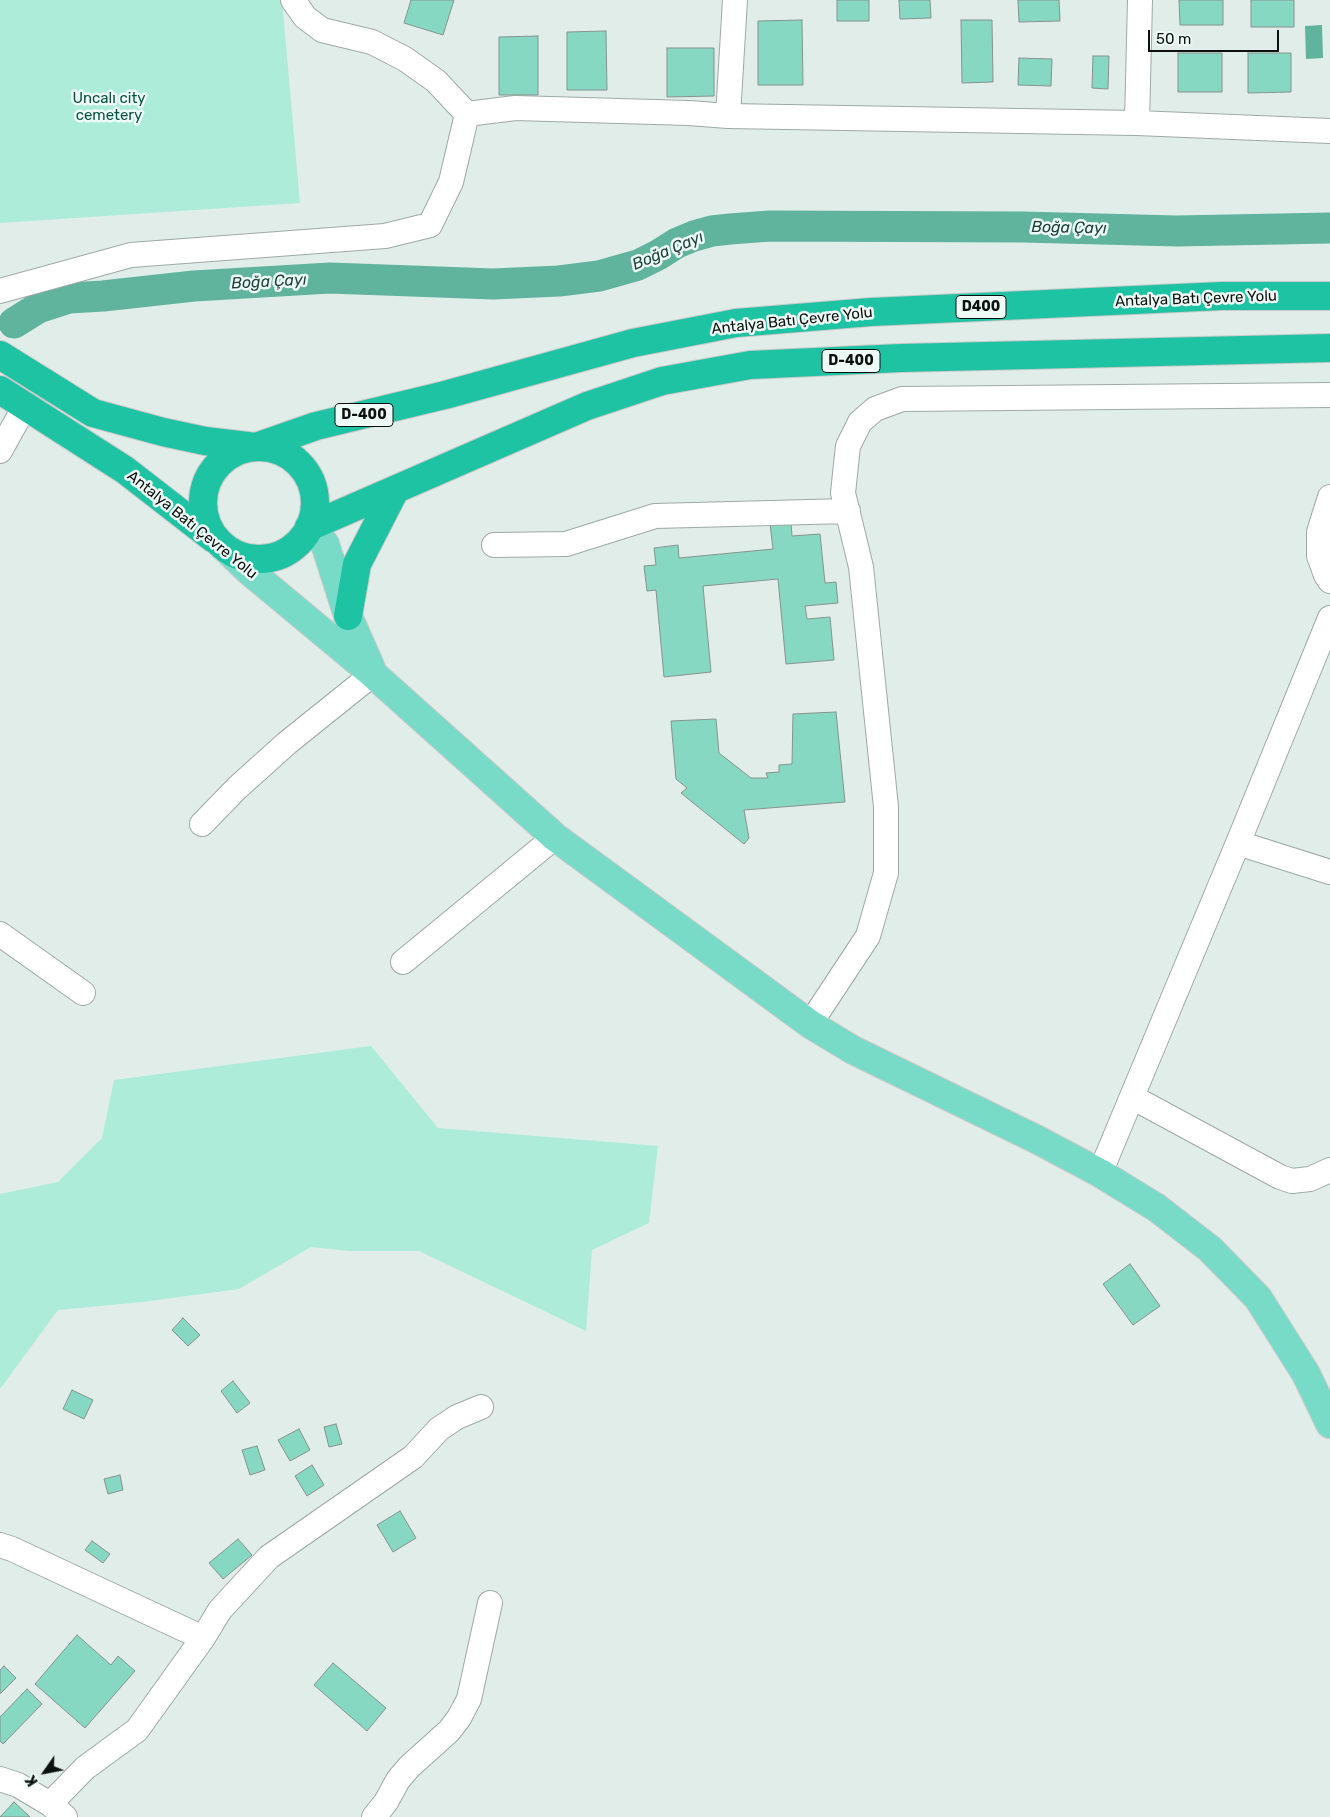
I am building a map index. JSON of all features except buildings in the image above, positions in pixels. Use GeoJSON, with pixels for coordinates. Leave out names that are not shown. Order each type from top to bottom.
{"type":"FeatureCollection","features":[{"type":"Feature","properties":{"kind":"highway","name":"Antalya Batı Çevre Yolu"},"geometry":{"type":"LineString","coordinates":[[0,355],[93,413],[205,441],[256,447],[316,426],[445,395],[633,343],[736,323],[871,312],[1222,296],[1330,296]]}},
{"type":"Feature","properties":{"kind":"highway","name":"D-400"},"geometry":{"type":"LineString","coordinates":[[218,541],[232,552],[250,558],[274,557],[288,551],[299,542],[309,527],[587,406],[662,381],[750,365],[901,358],[1330,348]]}},
{"type":"Feature","properties":{"kind":"highway","name":"Antalya Batı Çevre Yolu"},"geometry":{"type":"LineString","coordinates":[[0,390],[125,470],[218,541]]}},
{"type":"Feature","properties":{"kind":"highway"},"geometry":{"type":"LineString","coordinates":[[218,541],[208,527],[203,509],[203,498],[207,482],[215,468],[227,457],[241,450],[256,447],[269,448],[282,453],[294,460],[308,477],[313,491],[314,506],[309,527]]}},
{"type":"Feature","properties":{"kind":"highway"},"geometry":{"type":"LineString","coordinates":[[348,616],[357,564],[395,490]]}},
{"type":"Feature","properties":{"kind":"main road"},"geometry":{"type":"LineString","coordinates":[[309,527],[325,544],[348,616],[374,674]]}},
{"type":"Feature","properties":{"kind":"main road","name":"Antalya Batı Çevre Yolu"},"geometry":{"type":"LineString","coordinates":[[218,541],[248,570],[374,674],[555,837],[810,1024],[852,1050],[1036,1139],[1100,1173],[1156,1208],[1210,1249],[1258,1298],[1306,1374],[1330,1424]]}},
{"type":"Feature","properties":{"kind":"street"},"geometry":{"type":"LineString","coordinates":[[293,0],[305,17],[322,30],[372,42],[405,59],[436,81],[467,114]]}},
{"type":"Feature","properties":{"kind":"street"},"geometry":{"type":"LineString","coordinates":[[728,116],[735,0]]}},
{"type":"Feature","properties":{"kind":"street"},"geometry":{"type":"LineString","coordinates":[[1137,123],[1140,0]]}},
{"type":"Feature","properties":{"kind":"street"},"geometry":{"type":"LineString","coordinates":[[467,114],[515,108],[689,113],[728,116],[1137,123],[1330,131]]}},
{"type":"Feature","properties":{"kind":"street"},"geometry":{"type":"LineString","coordinates":[[0,291],[131,255],[385,236],[430,225],[451,182],[467,114]]}},
{"type":"Feature","properties":{"kind":"street"},"geometry":{"type":"LineString","coordinates":[[810,1024],[868,936],[886,873],[886,807],[861,567],[844,493],[848,446],[860,422],[875,408],[902,399],[1330,395]]}},
{"type":"Feature","properties":{"kind":"street"},"geometry":{"type":"LineString","coordinates":[[0,451],[25,406]]}},
{"type":"Feature","properties":{"kind":"street"},"geometry":{"type":"LineString","coordinates":[[1330,498],[1319,532],[1319,556],[1330,581]]}},
{"type":"Feature","properties":{"kind":"street"},"geometry":{"type":"LineString","coordinates":[[494,545],[566,544],[655,516],[848,511]]}},
{"type":"Feature","properties":{"kind":"street"},"geometry":{"type":"LineString","coordinates":[[1100,1173],[1330,618]]}},
{"type":"Feature","properties":{"kind":"street"},"geometry":{"type":"LineString","coordinates":[[202,824],[237,788],[287,743],[374,674]]}},
{"type":"Feature","properties":{"kind":"street"},"geometry":{"type":"LineString","coordinates":[[402,962],[555,837]]}},
{"type":"Feature","properties":{"kind":"street"},"geometry":{"type":"LineString","coordinates":[[1238,843],[1330,872]]}},
{"type":"Feature","properties":{"kind":"street"},"geometry":{"type":"LineString","coordinates":[[0,934],[83,993]]}},
{"type":"Feature","properties":{"kind":"street"},"geometry":{"type":"LineString","coordinates":[[1132,1097],[1280,1177],[1292,1181],[1310,1179],[1330,1170]]}},
{"type":"Feature","properties":{"kind":"street"},"geometry":{"type":"LineString","coordinates":[[0,1779],[18,1785],[57,1810],[85,1768],[137,1730],[203,1638],[220,1610],[269,1556],[413,1458],[439,1429],[457,1417],[481,1407]]}},
{"type":"Feature","properties":{"kind":"street"},"geometry":{"type":"LineString","coordinates":[[0,1545],[12,1548],[203,1638]]}},
{"type":"Feature","properties":{"kind":"street"},"geometry":{"type":"LineString","coordinates":[[374,1817],[386,1802],[398,1780],[409,1767],[449,1731],[459,1718],[469,1699],[490,1603]]}},
{"type":"Feature","properties":{"kind":"green space","name":"Uncalı city cemetery"},"geometry":{"type":"Polygon","coordinates":[[[0,0],[282,0],[300,203],[0,223],[0,0]]]}},
{"type":"Feature","properties":{"kind":"green space"},"geometry":{"type":"Polygon","coordinates":[[[371,1046],[438,1128],[658,1146],[649,1223],[592,1250],[586,1331],[419,1251],[349,1251],[311,1247],[239,1289],[142,1302],[58,1310],[0,1389],[0,1194],[58,1182],[102,1138],[114,1080],[371,1046]]]}},
{"type":"Feature","properties":{"kind":"shaded area"},"geometry":{"type":"Polygon","coordinates":[[[1322,25],[1323,58],[1306,59],[1305,26],[1322,25]]]}},
{"type":"Feature","properties":{"kind":"waterway","name":"Boğa Çayı"},"geometry":{"type":"LineString","coordinates":[[14,323],[38,308],[69,298],[194,286],[330,278],[493,284],[559,281],[599,276],[638,265],[677,243],[694,236],[712,231],[770,226],[1023,227],[1177,231],[1330,228]]}}]}
